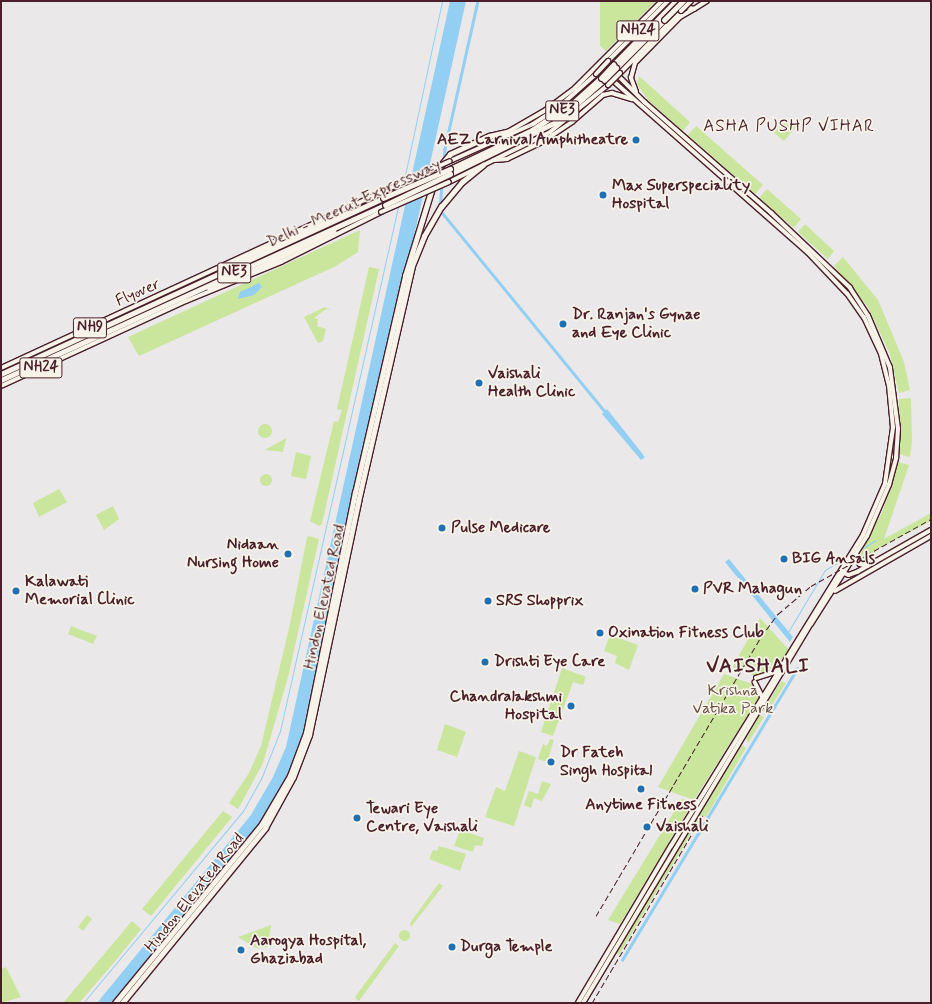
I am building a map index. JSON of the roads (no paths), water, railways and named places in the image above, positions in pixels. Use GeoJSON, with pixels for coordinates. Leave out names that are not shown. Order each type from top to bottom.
{"type":"FeatureCollection","features":[{"type":"Feature","properties":{"kind":"highway","name":"NH24"},"geometry":{"type":"LineString","coordinates":[[528,126],[558,107],[596,74],[668,1]]}},
{"type":"Feature","properties":{"kind":"highway","name":"Delhi - Meerut Expressway"},"geometry":{"type":"LineString","coordinates":[[663,18],[676,1]]}},
{"type":"Feature","properties":{"kind":"highway","name":"Delhi - Meerut Expressway"},"geometry":{"type":"LineString","coordinates":[[1,380],[77,345],[86,344],[184,296],[353,220],[556,122],[603,79],[663,18],[683,1]]}},
{"type":"Feature","properties":{"kind":"highway"},"geometry":{"type":"LineString","coordinates":[[184,296],[232,280],[283,258],[530,143],[586,105],[691,1]]}},
{"type":"Feature","properties":{"kind":"highway","name":"Delhi - Meerut Expressway"},"geometry":{"type":"LineString","coordinates":[[1,374],[532,130],[573,103],[603,79]]}},
{"type":"Feature","properties":{"kind":"highway"},"geometry":{"type":"LineString","coordinates":[[510,131],[528,126]]}},
{"type":"Feature","properties":{"kind":"highway","name":"Flyover"},"geometry":{"type":"LineString","coordinates":[[1,368],[178,288],[219,266],[528,126]]}},
{"type":"Feature","properties":{"kind":"highway","name":"Hindon Elevated Road"},"geometry":{"type":"LineString","coordinates":[[115,1003],[262,824],[290,776],[306,734],[355,493],[398,302],[409,260],[423,223],[441,162],[450,154],[489,136],[510,131]]}},
{"type":"Feature","properties":{"kind":"highway","name":"Hindon Elevated Road"},"geometry":{"type":"LineString","coordinates":[[122,1003],[265,828],[293,777],[309,735],[358,502],[410,272],[420,246],[435,216],[467,178],[483,165]]}},
{"type":"Feature","properties":{"kind":"highway"},"geometry":{"type":"LineString","coordinates":[[199,283],[274,242],[363,208]]}},
{"type":"Feature","properties":{"kind":"highway"},"geometry":{"type":"LineString","coordinates":[[86,344],[226,286],[283,258],[353,220]]}},
{"type":"Feature","properties":{"kind":"highway","name":"NH24"},"geometry":{"type":"LineString","coordinates":[[1,386],[86,344]]}},
{"type":"Feature","properties":{"kind":"main road"},"geometry":{"type":"LineString","coordinates":[[479,148],[556,103],[597,67],[662,1]]}},
{"type":"Feature","properties":{"kind":"main road"},"geometry":{"type":"LineString","coordinates":[[679,1],[686,7],[694,9]]}},
{"type":"Feature","properties":{"kind":"main road"},"geometry":{"type":"LineString","coordinates":[[639,97],[631,78],[635,63],[680,17],[707,1]]}},
{"type":"Feature","properties":{"kind":"main road"},"geometry":{"type":"LineString","coordinates":[[583,1003],[811,624],[857,554],[883,504],[896,458],[897,435],[897,408],[890,368],[868,316],[852,290],[772,214],[639,97],[603,61]]}},
{"type":"Feature","properties":{"kind":"main road"},"geometry":{"type":"LineString","coordinates":[[578,1003],[762,696],[839,573],[879,502],[885,484],[892,435],[892,408],[884,366],[864,318],[847,294],[808,253],[597,67]]}},
{"type":"Feature","properties":{"kind":"main road"},"geometry":{"type":"LineString","coordinates":[[494,160],[506,159],[544,141],[572,122],[607,94],[635,100]]}},
{"type":"Feature","properties":{"kind":"main road"},"geometry":{"type":"LineString","coordinates":[[892,435],[897,435]]}},
{"type":"Feature","properties":{"kind":"main road"},"geometry":{"type":"LineString","coordinates":[[844,575],[853,574],[869,566],[931,530]]}},
{"type":"Feature","properties":{"kind":"main road"},"geometry":{"type":"LineString","coordinates":[[834,591],[931,536]]}},
{"type":"Feature","properties":{"kind":"main road"},"geometry":{"type":"LineString","coordinates":[[857,554],[860,564],[869,566]]}},
{"type":"Feature","properties":{"kind":"main road"},"geometry":{"type":"LineString","coordinates":[[878,565],[883,569]]}},
{"type":"Feature","properties":{"kind":"main road"},"geometry":{"type":"LineString","coordinates":[[839,573],[853,579]]}},
{"type":"Feature","properties":{"kind":"main road"},"geometry":{"type":"LineString","coordinates":[[756,678],[765,677],[777,672]]}},
{"type":"Feature","properties":{"kind":"main road"},"geometry":{"type":"LineString","coordinates":[[755,682],[762,696]]}},
{"type":"Feature","properties":{"kind":"water"},"geometry":{"type":"Polygon","coordinates":[[[450,1],[466,1],[342,562],[311,720],[292,773],[268,819],[117,1003],[97,1003],[251,815],[273,777],[286,747],[450,1]]]}},
{"type":"Feature","properties":{"kind":"water"},"geometry":{"type":"Polygon","coordinates":[[[259,283],[262,287],[254,295],[238,299],[240,292],[259,283]]]}},
{"type":"Feature","properties":{"kind":"water"},"geometry":{"type":"Polygon","coordinates":[[[607,409],[645,457],[641,460],[602,414],[607,409]]]}},
{"type":"Feature","properties":{"kind":"water"},"geometry":{"type":"Polygon","coordinates":[[[729,559],[793,637],[790,642],[725,562],[729,559]]]}},
{"type":"Feature","properties":{"kind":"waterway"},"geometry":{"type":"LineString","coordinates":[[404,180],[442,1]]}},
{"type":"Feature","properties":{"kind":"waterway"},"geometry":{"type":"LineString","coordinates":[[478,1],[445,149],[440,210],[606,413]]}},
{"type":"Feature","properties":{"kind":"waterway"},"geometry":{"type":"LineString","coordinates":[[83,1003],[243,811],[261,779],[280,731],[398,207]]}},
{"type":"Feature","properties":{"kind":"waterway"},"geometry":{"type":"LineString","coordinates":[[861,549],[876,540]]}},
{"type":"Feature","properties":{"kind":"waterway"},"geometry":{"type":"LineString","coordinates":[[788,632],[825,570],[843,559]]}},
{"type":"Feature","properties":{"kind":"waterway"},"geometry":{"type":"LineString","coordinates":[[622,960],[797,669]]}},
{"type":"Feature","properties":{"kind":"railway"},"geometry":{"type":"LineString","coordinates":[[596,916],[761,637],[778,614],[811,586],[931,519]]}},
{"type":"Feature","properties":{"kind":"railway"},"geometry":{"type":"LineString","coordinates":[[592,1003],[703,815]]}},
{"type":"Feature","properties":{"kind":"place","name":"AEZ Carnival Amphitheatre"},"geometry":{"type":"Point","coordinates":[636,140]}},
{"type":"Feature","properties":{"kind":"place","name":"Max Superspeciality Hospital"},"geometry":{"type":"Point","coordinates":[603,195]}},
{"type":"Feature","properties":{"kind":"place","name":"Dr. Ranjan's Gynae and Eye Clinic"},"geometry":{"type":"Point","coordinates":[563,324]}},
{"type":"Feature","properties":{"kind":"place","name":"Vaishali Health Clinic"},"geometry":{"type":"Point","coordinates":[479,383]}},
{"type":"Feature","properties":{"kind":"place","name":"Pulse Medicare"},"geometry":{"type":"Point","coordinates":[442,528]}},
{"type":"Feature","properties":{"kind":"place","name":"Nidaan Nursing Home"},"geometry":{"type":"Point","coordinates":[288,554]}},
{"type":"Feature","properties":{"kind":"place","name":"BIG Ansals"},"geometry":{"type":"Point","coordinates":[784,559]}},
{"type":"Feature","properties":{"kind":"place","name":"PVR Mahagun"},"geometry":{"type":"Point","coordinates":[695,589]}},
{"type":"Feature","properties":{"kind":"place","name":"Kalawati Memorial Clinic"},"geometry":{"type":"Point","coordinates":[16,591]}},
{"type":"Feature","properties":{"kind":"place","name":"SRS Shopprix"},"geometry":{"type":"Point","coordinates":[488,601]}},
{"type":"Feature","properties":{"kind":"place","name":"Oxination Fitness Club"},"geometry":{"type":"Point","coordinates":[600,633]}},
{"type":"Feature","properties":{"kind":"place","name":"Drishti Eye Care"},"geometry":{"type":"Point","coordinates":[485,662]}},
{"type":"Feature","properties":{"kind":"place","name":"Chandralakshmi Hospital"},"geometry":{"type":"Point","coordinates":[571,706]}},
{"type":"Feature","properties":{"kind":"place","name":"Dr Fateh Singh Hospital"},"geometry":{"type":"Point","coordinates":[551,762]}},
{"type":"Feature","properties":{"kind":"place","name":"Anytime Fitness"},"geometry":{"type":"Point","coordinates":[641,789]}},
{"type":"Feature","properties":{"kind":"place","name":"Tewari Eye Centre, Vaishali"},"geometry":{"type":"Point","coordinates":[357,818]}},
{"type":"Feature","properties":{"kind":"place","name":"Vaishali"},"geometry":{"type":"Point","coordinates":[647,827]}},
{"type":"Feature","properties":{"kind":"place","name":"Durga Temple"},"geometry":{"type":"Point","coordinates":[452,947]}},
{"type":"Feature","properties":{"kind":"place","name":"Aarogya Hospital, Ghaziabad"},"geometry":{"type":"Point","coordinates":[241,950]}},
{"type":"Feature","properties":{"kind":"district","name":"ASHA PUSHP VIHAR"},"geometry":{"type":"Point","coordinates":[789,127]}},
{"type":"Feature","properties":{"kind":"district","name":"VAISHALI"},"geometry":{"type":"Point","coordinates":[758,666]}},
{"type":"Feature","properties":{"kind":"park label","name":"Krishna Vatika Park"},"geometry":{"type":"Point","coordinates":[733,700]}}]}
